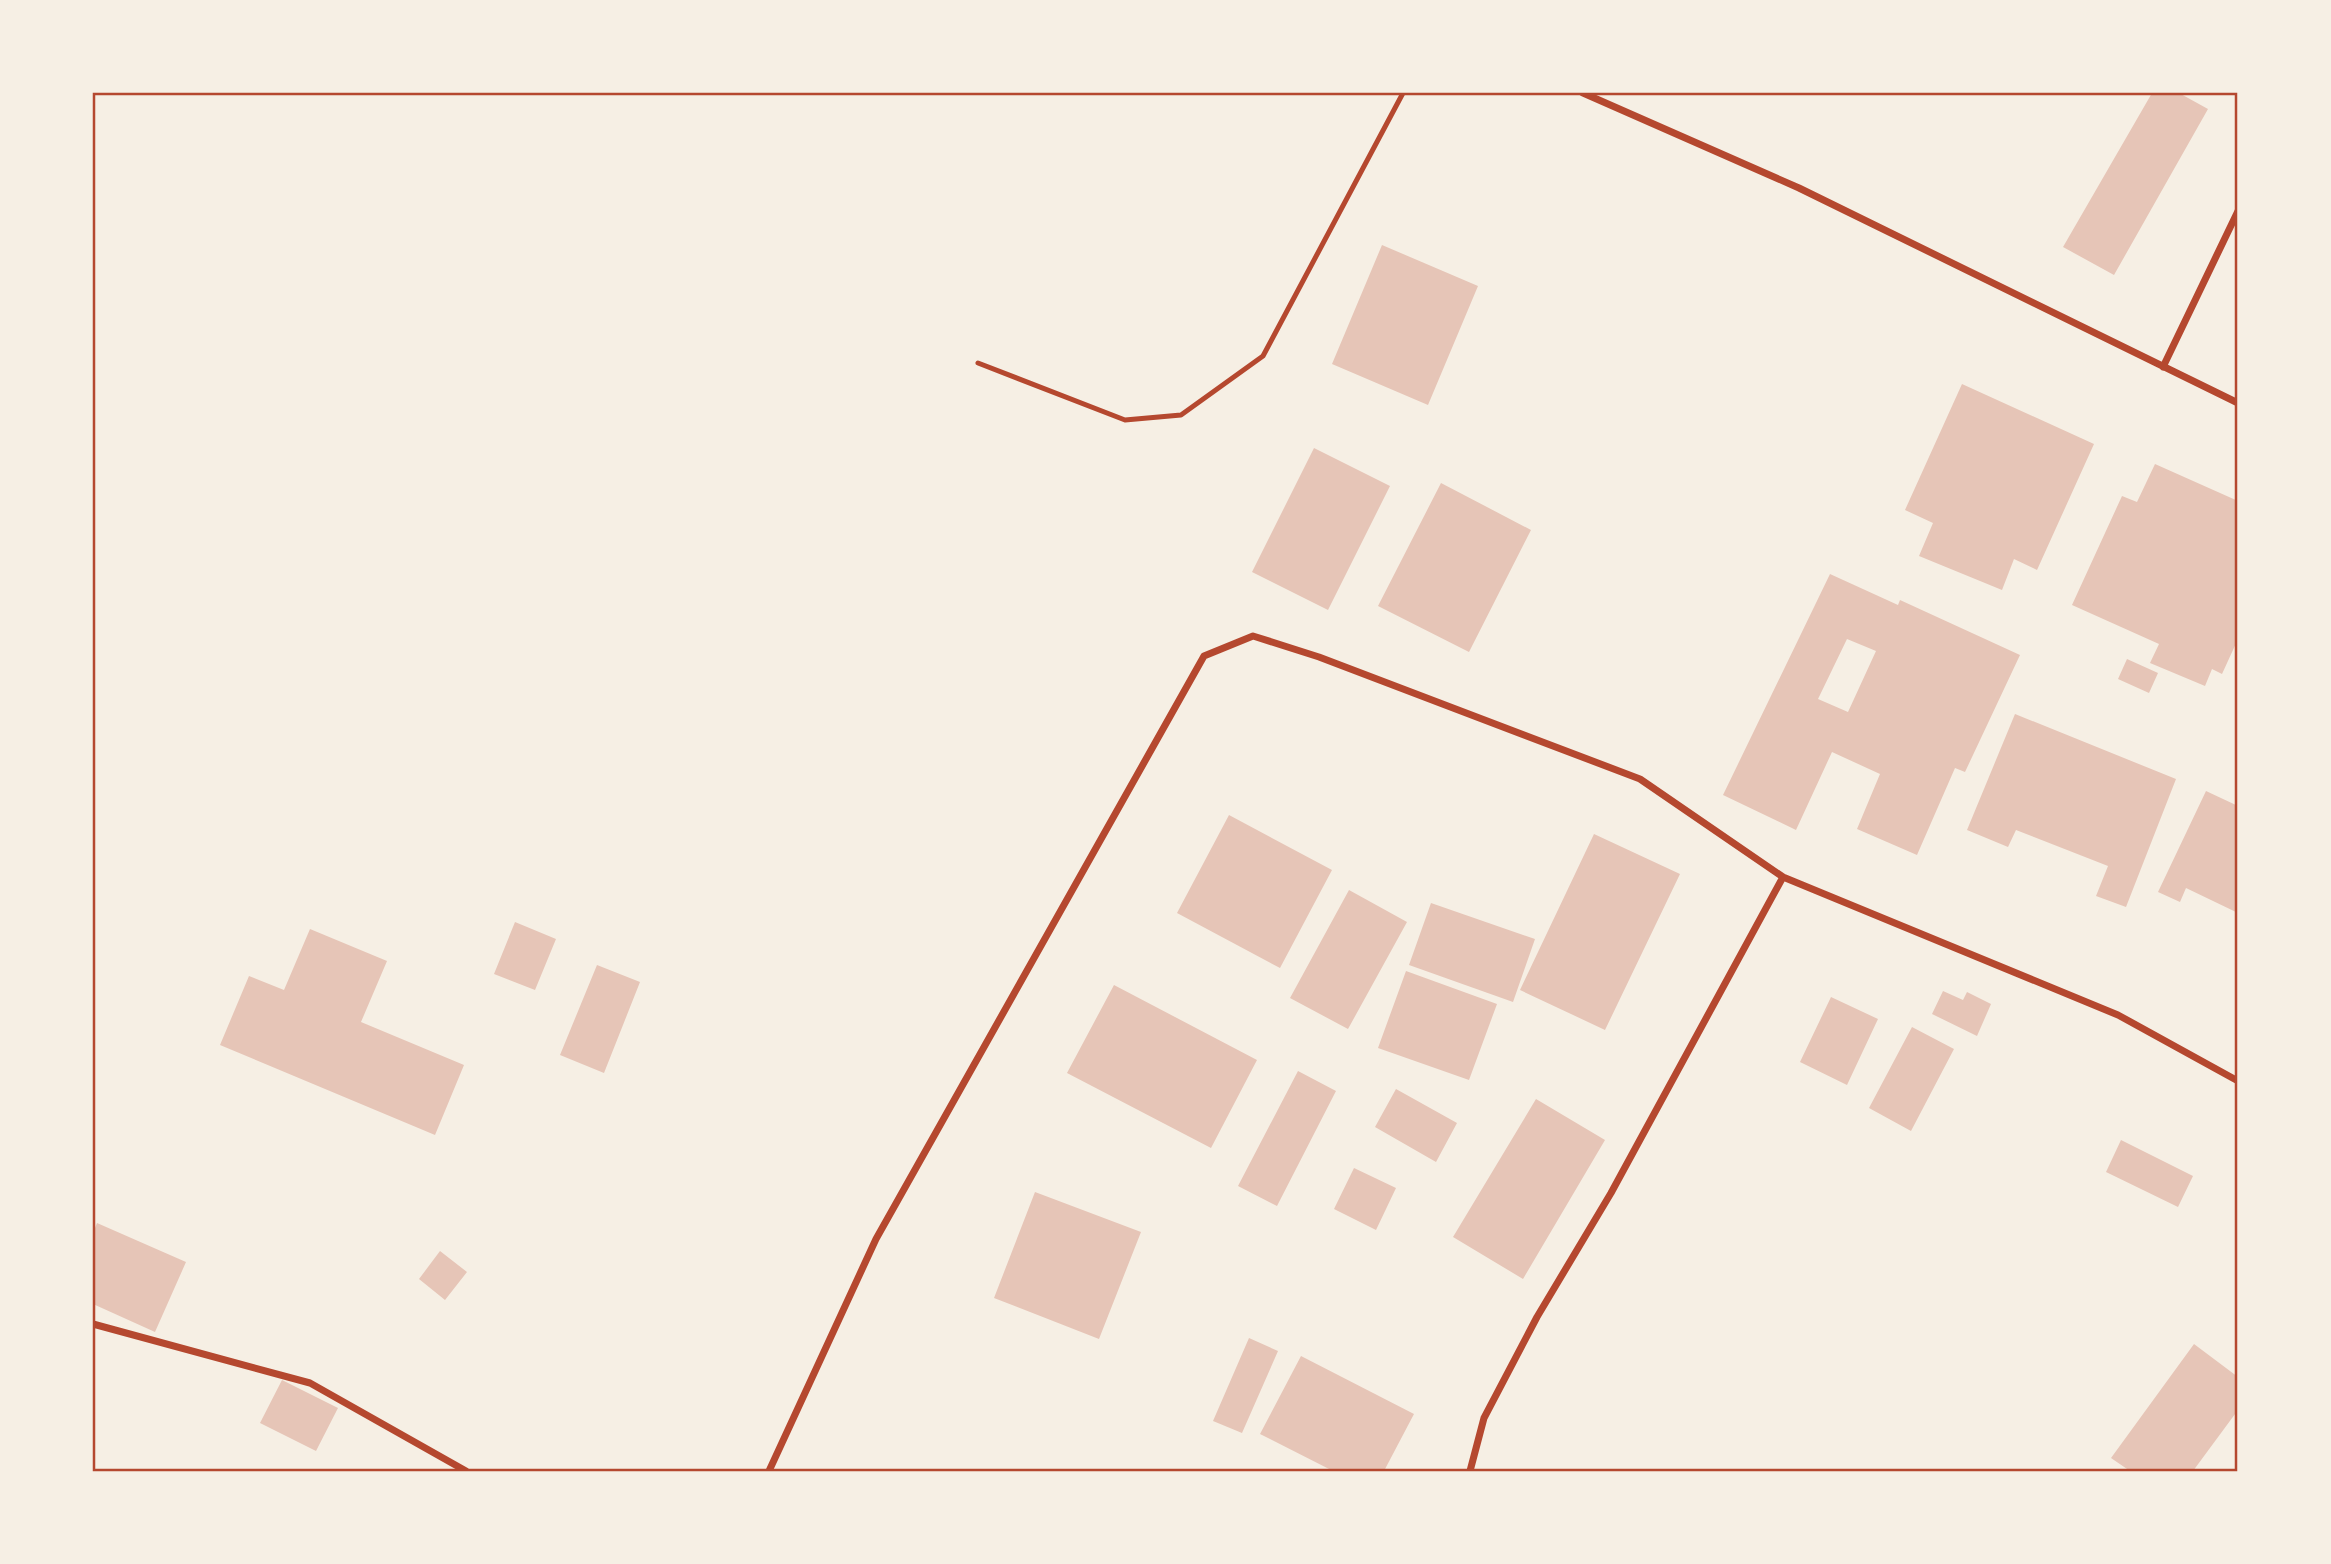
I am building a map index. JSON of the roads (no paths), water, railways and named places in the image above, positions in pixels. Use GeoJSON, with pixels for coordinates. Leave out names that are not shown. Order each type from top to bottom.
{"type":"FeatureCollection","features":[{"type":"Feature","properties":{"kind":"street"},"geometry":{"type":"LineString","coordinates":[[1583,93],[1799,188],[2238,402]]}},
{"type":"Feature","properties":{"kind":"street"},"geometry":{"type":"LineString","coordinates":[[2163,367],[2238,211]]}},
{"type":"Feature","properties":{"kind":"street"},"geometry":{"type":"LineString","coordinates":[[769,1471],[876,1240],[1204,656],[1252,636],[1319,657],[1640,779],[1783,877],[2118,1015],[2238,1081]]}},
{"type":"Feature","properties":{"kind":"street"},"geometry":{"type":"LineString","coordinates":[[1470,1471],[1484,1418],[1537,1317],[1611,1193],[1783,877]]}},
{"type":"Feature","properties":{"kind":"street"},"geometry":{"type":"LineString","coordinates":[[93,1324],[310,1382],[466,1471]]}},
{"type":"Feature","properties":{"kind":"lane"},"geometry":{"type":"LineString","coordinates":[[978,363],[1125,420],[1181,415],[1263,356],[1403,93]]}}]}
